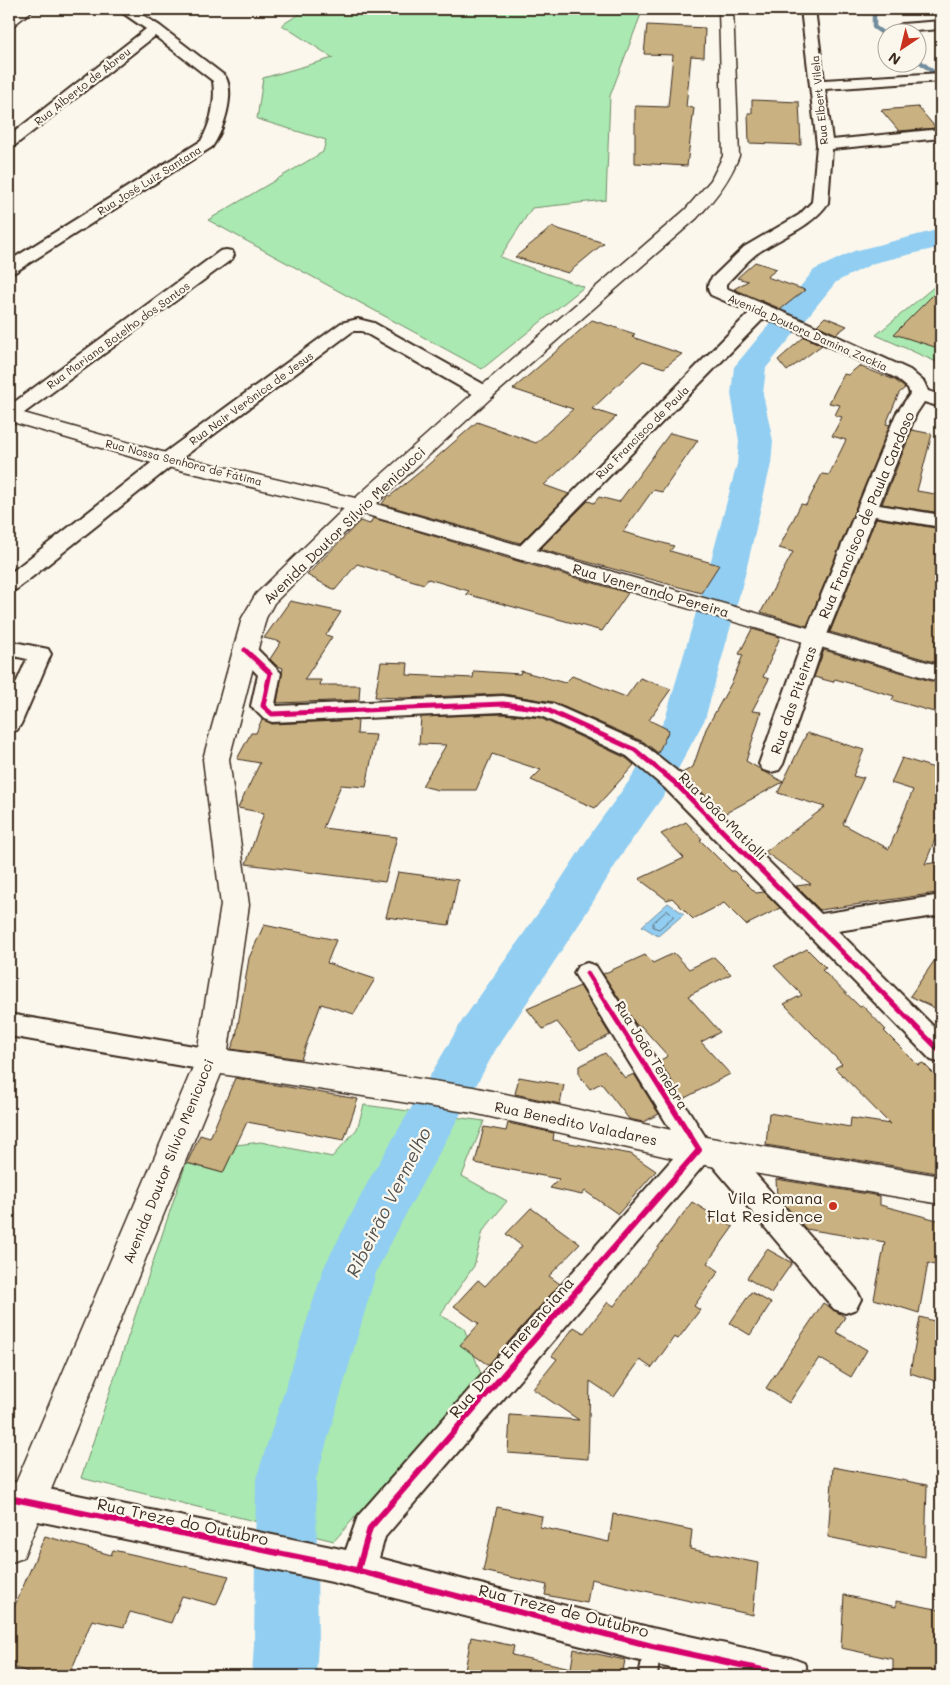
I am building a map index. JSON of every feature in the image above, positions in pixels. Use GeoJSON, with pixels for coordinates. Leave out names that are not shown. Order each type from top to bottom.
{"type":"FeatureCollection","features":[{"type":"Feature","properties":{"kind":"main road"},"geometry":{"type":"LineString","coordinates":[[11,19],[27,9]]}},
{"type":"Feature","properties":{"kind":"main road","name":"Avenida Doutor Sílvio Menicucci"},"geometry":{"type":"LineString","coordinates":[[9,1544],[18,1500],[211,1060],[235,905],[216,759],[254,618],[264,600],[360,506],[485,393],[691,214],[712,192],[725,173],[731,156],[726,9]]}},
{"type":"Feature","properties":{"kind":"main road","name":"Rua Nossa Senhora de Fátima"},"geometry":{"type":"LineString","coordinates":[[9,415],[167,460],[360,506]]}},
{"type":"Feature","properties":{"kind":"main road","name":"Rua Venerando Pereira"},"geometry":{"type":"LineString","coordinates":[[360,506],[941,674]]}},
{"type":"Feature","properties":{"kind":"main road","name":"Rua Benedito Valadares"},"geometry":{"type":"LineString","coordinates":[[211,1060],[473,1100],[709,1152],[941,1190]]}},
{"type":"Feature","properties":{"kind":"street","name":"Rua José Luiz Santana"},"geometry":{"type":"LineString","coordinates":[[9,268],[207,144],[214,131],[222,87],[220,79],[155,29],[124,9]]}},
{"type":"Feature","properties":{"kind":"street","name":"Rua Elbert Vilela"},"geometry":{"type":"LineString","coordinates":[[717,291],[717,283],[750,251],[805,218],[820,203],[825,145],[808,9]]}},
{"type":"Feature","properties":{"kind":"street"},"geometry":{"type":"LineString","coordinates":[[928,26],[941,25]]}},
{"type":"Feature","properties":{"kind":"street","name":"Rua Alberto de Abreu"},"geometry":{"type":"LineString","coordinates":[[9,143],[155,29]]}},
{"type":"Feature","properties":{"kind":"street"},"geometry":{"type":"LineString","coordinates":[[819,85],[941,77]]}},
{"type":"Feature","properties":{"kind":"street"},"geometry":{"type":"LineString","coordinates":[[825,145],[941,134]]}},
{"type":"Feature","properties":{"kind":"street","name":"Rua Mariana Botelho dos Santos"},"geometry":{"type":"LineString","coordinates":[[9,415],[226,255]]}},
{"type":"Feature","properties":{"kind":"street","name":"Avenida Doutora Damina Zackia"},"geometry":{"type":"LineString","coordinates":[[717,291],[800,326],[903,374],[916,386],[919,394]]}},
{"type":"Feature","properties":{"kind":"street","name":"Rua Francisco de Paula"},"geometry":{"type":"LineString","coordinates":[[522,554],[769,314]]}},
{"type":"Feature","properties":{"kind":"street","name":"Rua Nair Verônica de Jesus"},"geometry":{"type":"LineString","coordinates":[[9,584],[167,460],[348,327],[358,324],[368,327],[485,393]]}},
{"type":"Feature","properties":{"kind":"street"},"geometry":{"type":"LineString","coordinates":[[919,394],[941,401]]}},
{"type":"Feature","properties":{"kind":"street","name":"Rua Francisco de Paula Cardoso"},"geometry":{"type":"LineString","coordinates":[[815,637],[906,414],[919,394]]}},
{"type":"Feature","properties":{"kind":"street"},"geometry":{"type":"LineString","coordinates":[[868,509],[941,521]]}},
{"type":"Feature","properties":{"kind":"street","name":"Rua das Piteiras"},"geometry":{"type":"LineString","coordinates":[[770,764],[815,637]]}},
{"type":"Feature","properties":{"kind":"street"},"geometry":{"type":"LineString","coordinates":[[9,648],[40,654],[9,724]]}},
{"type":"Feature","properties":{"kind":"street","name":"Rua João Matiolli"},"geometry":{"type":"LineString","coordinates":[[245,650],[270,673],[263,706],[272,714],[503,704],[545,709],[635,750],[674,782],[941,1052]]}},
{"type":"Feature","properties":{"kind":"street"},"geometry":{"type":"LineString","coordinates":[[815,926],[941,905]]}},
{"type":"Feature","properties":{"kind":"street","name":"Rua João Tenebra"},"geometry":{"type":"LineString","coordinates":[[587,973],[709,1152],[845,1299]]}},
{"type":"Feature","properties":{"kind":"street"},"geometry":{"type":"LineString","coordinates":[[9,1025],[211,1060]]}},
{"type":"Feature","properties":{"kind":"street","name":"Rua Dona Emerenciana"},"geometry":{"type":"LineString","coordinates":[[345,1567],[370,1528],[709,1152]]}},
{"type":"Feature","properties":{"kind":"street","name":"Rua Treze do Outubro"},"geometry":{"type":"LineString","coordinates":[[18,1500],[345,1567]]}},
{"type":"Feature","properties":{"kind":"street","name":"Rua Treze de Outubro"},"geometry":{"type":"LineString","coordinates":[[345,1567],[650,1661],[791,1676]]}},
{"type":"Feature","properties":{"kind":"green space"},"geometry":{"type":"Polygon","coordinates":[[[307,9],[643,9],[610,96],[606,200],[532,208],[500,257],[584,287],[482,369],[208,220],[323,152],[326,140],[257,119],[263,78],[333,58],[282,25],[307,9]]]}},
{"type":"Feature","properties":{"kind":"green space"},"geometry":{"type":"Polygon","coordinates":[[[941,281],[941,364],[876,335],[941,281]]]}},
{"type":"Feature","properties":{"kind":"green space"},"geometry":{"type":"Polygon","coordinates":[[[364,1105],[484,1121],[462,1176],[507,1201],[483,1231],[474,1266],[440,1315],[464,1328],[481,1374],[334,1541],[81,1478],[186,1163],[223,1173],[236,1145],[261,1142],[332,1157],[357,1129],[364,1105]]]}},
{"type":"Feature","properties":{"kind":"water"},"geometry":{"type":"Polygon","coordinates":[[[668,903],[684,914],[658,936],[642,926],[668,903]]]}},
{"type":"Feature","properties":{"kind":"building"},"geometry":{"type":"Polygon","coordinates":[[[647,25],[705,28],[704,57],[691,56],[686,107],[694,108],[687,166],[635,163],[635,106],[668,107],[673,55],[644,54],[647,25]]]}},
{"type":"Feature","properties":{"kind":"building"},"geometry":{"type":"Polygon","coordinates":[[[752,100],[799,102],[801,145],[749,143],[748,113],[752,113],[752,100]]]}},
{"type":"Feature","properties":{"kind":"building"},"geometry":{"type":"Polygon","coordinates":[[[918,107],[936,128],[899,131],[881,110],[918,107]]]}},
{"type":"Feature","properties":{"kind":"building"},"geometry":{"type":"Polygon","coordinates":[[[552,227],[604,243],[568,273],[515,257],[552,227]]]}},
{"type":"Feature","properties":{"kind":"building"},"geometry":{"type":"Polygon","coordinates":[[[755,262],[777,269],[767,277],[805,290],[781,309],[734,289],[748,281],[737,278],[755,262]]]}},
{"type":"Feature","properties":{"kind":"building"},"geometry":{"type":"Polygon","coordinates":[[[941,287],[941,349],[894,334],[941,287]]]}},
{"type":"Feature","properties":{"kind":"building"},"geometry":{"type":"Polygon","coordinates":[[[825,317],[847,326],[836,334],[817,325],[825,317]]]}},
{"type":"Feature","properties":{"kind":"building"},"geometry":{"type":"Polygon","coordinates":[[[592,320],[635,334],[632,337],[682,354],[664,368],[643,361],[592,409],[616,417],[544,485],[569,494],[520,543],[382,504],[388,495],[390,496],[421,471],[477,422],[536,443],[573,409],[513,389],[592,320]]]}},
{"type":"Feature","properties":{"kind":"building"},"geometry":{"type":"Polygon","coordinates":[[[804,337],[822,345],[787,371],[778,360],[804,337]]]}},
{"type":"Feature","properties":{"kind":"building"},"geometry":{"type":"Polygon","coordinates":[[[859,366],[895,380],[905,388],[899,393],[886,424],[890,425],[807,626],[761,612],[793,552],[779,548],[801,504],[806,505],[822,474],[829,475],[846,440],[832,436],[842,417],[835,415],[840,405],[829,403],[844,374],[848,375],[859,366]]]}},
{"type":"Feature","properties":{"kind":"building"},"geometry":{"type":"Polygon","coordinates":[[[912,430],[932,434],[917,491],[941,495],[941,513],[882,504],[912,430]]]}},
{"type":"Feature","properties":{"kind":"building"},"geometry":{"type":"Polygon","coordinates":[[[670,433],[698,440],[662,492],[653,490],[623,532],[674,546],[670,551],[719,565],[701,593],[540,549],[588,501],[594,503],[599,497],[619,502],[670,433]]]}},
{"type":"Feature","properties":{"kind":"building"},"geometry":{"type":"Polygon","coordinates":[[[373,518],[628,593],[602,631],[466,594],[469,591],[428,579],[424,584],[357,564],[335,590],[307,575],[360,521],[370,524],[373,518]]]}},
{"type":"Feature","properties":{"kind":"building"},"geometry":{"type":"Polygon","coordinates":[[[876,518],[941,529],[941,664],[830,632],[876,518]]]}},
{"type":"Feature","properties":{"kind":"building"},"geometry":{"type":"Polygon","coordinates":[[[290,601],[341,612],[326,635],[332,637],[304,680],[321,680],[320,685],[360,685],[359,700],[277,703],[283,668],[277,666],[270,659],[281,642],[264,638],[290,601]]]}},
{"type":"Feature","properties":{"kind":"building"},"geometry":{"type":"Polygon","coordinates":[[[752,629],[780,637],[763,677],[769,679],[752,711],[761,712],[746,761],[783,782],[724,814],[682,773],[693,767],[706,729],[732,682],[743,655],[739,654],[752,629]]]}},
{"type":"Feature","properties":{"kind":"building"},"geometry":{"type":"Polygon","coordinates":[[[824,650],[941,684],[941,714],[892,700],[894,696],[835,679],[833,682],[814,677],[824,650]]]}},
{"type":"Feature","properties":{"kind":"building"},"geometry":{"type":"Polygon","coordinates":[[[381,662],[408,663],[407,675],[473,678],[474,671],[520,674],[521,671],[565,683],[572,676],[626,697],[640,678],[671,689],[649,720],[669,730],[658,753],[644,742],[553,702],[503,694],[404,698],[375,697],[381,662]]]}},
{"type":"Feature","properties":{"kind":"building"},"geometry":{"type":"Polygon","coordinates":[[[503,714],[540,718],[626,758],[634,765],[595,808],[531,780],[541,770],[492,754],[476,790],[438,790],[422,786],[446,745],[419,744],[421,717],[503,714]]]}},
{"type":"Feature","properties":{"kind":"building"},"geometry":{"type":"Polygon","coordinates":[[[262,719],[272,724],[358,720],[357,734],[376,735],[366,787],[341,785],[323,828],[397,837],[385,882],[246,864],[264,813],[238,808],[260,763],[237,759],[251,733],[256,733],[262,719]]]}},
{"type":"Feature","properties":{"kind":"building"},"geometry":{"type":"Polygon","coordinates":[[[807,733],[864,750],[853,776],[864,777],[843,824],[889,849],[913,790],[891,783],[902,758],[941,770],[941,825],[925,864],[941,862],[937,893],[820,910],[796,886],[811,884],[765,852],[825,807],[778,793],[807,733]]]}},
{"type":"Feature","properties":{"kind":"building"},"geometry":{"type":"Polygon","coordinates":[[[686,822],[702,839],[700,840],[731,871],[734,871],[756,893],[764,892],[780,908],[746,925],[724,903],[693,919],[672,898],[667,900],[639,879],[684,858],[661,834],[686,822]]]}},
{"type":"Feature","properties":{"kind":"building"},"geometry":{"type":"Polygon","coordinates":[[[398,872],[458,880],[449,925],[386,917],[398,872]]]}},
{"type":"Feature","properties":{"kind":"building"},"geometry":{"type":"Polygon","coordinates":[[[264,925],[336,940],[327,963],[375,979],[354,1014],[321,1004],[301,1059],[231,1049],[236,1037],[249,958],[264,925]]]}},
{"type":"Feature","properties":{"kind":"building"},"geometry":{"type":"Polygon","coordinates":[[[807,949],[826,968],[822,970],[860,1007],[863,1006],[886,1030],[884,1031],[918,1065],[923,1063],[941,1081],[941,1137],[938,1134],[937,1173],[766,1145],[769,1113],[850,1127],[851,1118],[890,1124],[835,1068],[842,1064],[784,1004],[802,995],[774,966],[807,949]]]}},
{"type":"Feature","properties":{"kind":"building"},"geometry":{"type":"Polygon","coordinates":[[[941,951],[941,1011],[910,996],[941,951]]]}},
{"type":"Feature","properties":{"kind":"building"},"geometry":{"type":"Polygon","coordinates":[[[674,953],[689,969],[714,957],[731,974],[688,996],[720,1032],[701,1042],[730,1074],[683,1099],[659,1061],[668,1056],[641,1026],[639,1027],[635,1023],[603,974],[645,955],[653,963],[674,953]]]}},
{"type":"Feature","properties":{"kind":"building"},"geometry":{"type":"Polygon","coordinates":[[[580,986],[610,1035],[580,1050],[557,1022],[543,1029],[527,1009],[580,986]]]}},
{"type":"Feature","properties":{"kind":"building"},"geometry":{"type":"Polygon","coordinates":[[[605,1053],[625,1078],[634,1074],[659,1114],[643,1122],[629,1119],[601,1083],[590,1089],[579,1075],[579,1066],[605,1053]]]}},
{"type":"Feature","properties":{"kind":"building"},"geometry":{"type":"Polygon","coordinates":[[[519,1077],[564,1085],[560,1104],[515,1094],[519,1077]]]}},
{"type":"Feature","properties":{"kind":"building"},"geometry":{"type":"Polygon","coordinates":[[[235,1078],[358,1099],[344,1140],[247,1122],[223,1173],[187,1163],[200,1135],[210,1138],[235,1078]]]}},
{"type":"Feature","properties":{"kind":"building"},"geometry":{"type":"Polygon","coordinates":[[[508,1123],[554,1133],[553,1140],[631,1154],[656,1171],[618,1214],[585,1191],[582,1195],[550,1188],[559,1179],[475,1163],[484,1127],[506,1131],[508,1123]]]}},
{"type":"Feature","properties":{"kind":"building"},"geometry":{"type":"Polygon","coordinates":[[[776,1179],[880,1196],[880,1205],[941,1221],[941,1267],[928,1263],[919,1313],[874,1299],[885,1242],[806,1229],[777,1196],[776,1179]]]}},
{"type":"Feature","properties":{"kind":"building"},"geometry":{"type":"Polygon","coordinates":[[[692,1202],[733,1227],[707,1263],[719,1271],[694,1306],[700,1310],[678,1339],[674,1337],[652,1368],[640,1360],[614,1397],[590,1381],[588,1459],[508,1453],[510,1415],[579,1420],[533,1389],[557,1359],[552,1356],[574,1327],[584,1333],[608,1302],[614,1306],[692,1202]]]}},
{"type":"Feature","properties":{"kind":"building"},"geometry":{"type":"Polygon","coordinates":[[[531,1208],[580,1244],[549,1276],[560,1284],[488,1365],[460,1345],[479,1324],[454,1306],[478,1280],[485,1286],[522,1246],[506,1234],[531,1208]]]}},
{"type":"Feature","properties":{"kind":"building"},"geometry":{"type":"Polygon","coordinates":[[[767,1249],[792,1263],[771,1293],[747,1278],[767,1249]]]}},
{"type":"Feature","properties":{"kind":"building"},"geometry":{"type":"Polygon","coordinates":[[[751,1292],[771,1303],[750,1335],[730,1323],[751,1292]]]}},
{"type":"Feature","properties":{"kind":"building"},"geometry":{"type":"Polygon","coordinates":[[[823,1303],[845,1317],[836,1332],[867,1350],[851,1377],[819,1358],[789,1403],[766,1388],[823,1303]]]}},
{"type":"Feature","properties":{"kind":"building"},"geometry":{"type":"Polygon","coordinates":[[[920,1317],[941,1323],[941,1383],[910,1373],[920,1317]]]}},
{"type":"Feature","properties":{"kind":"building"},"geometry":{"type":"Polygon","coordinates":[[[833,1467],[927,1485],[925,1557],[828,1537],[833,1467]]]}},
{"type":"Feature","properties":{"kind":"building"},"geometry":{"type":"Polygon","coordinates":[[[497,1507],[542,1516],[540,1527],[609,1542],[613,1514],[692,1530],[690,1549],[758,1563],[753,1615],[591,1579],[587,1603],[545,1595],[547,1585],[483,1571],[497,1507]]]}},
{"type":"Feature","properties":{"kind":"building"},"geometry":{"type":"Polygon","coordinates":[[[45,1536],[111,1555],[113,1550],[229,1576],[216,1605],[182,1596],[171,1623],[130,1612],[124,1627],[92,1620],[69,1676],[42,1676],[9,1666],[9,1619],[45,1536]]]}},
{"type":"Feature","properties":{"kind":"building"},"geometry":{"type":"Polygon","coordinates":[[[844,1595],[896,1607],[896,1601],[941,1610],[941,1676],[916,1676],[893,1671],[893,1659],[841,1648],[844,1595]]]}},
{"type":"Feature","properties":{"kind":"building"},"geometry":{"type":"Polygon","coordinates":[[[471,1637],[514,1646],[512,1655],[571,1668],[574,1649],[625,1660],[622,1676],[464,1676],[471,1637]]]}},
{"type":"Feature","properties":{"kind":"waterway"},"geometry":{"type":"LineString","coordinates":[[874,9],[874,27],[878,30]]}},
{"type":"Feature","properties":{"kind":"waterway"},"geometry":{"type":"LineString","coordinates":[[928,68],[941,83]]}},
{"type":"Feature","properties":{"kind":"waterway","name":"Ribeirão Vermelho"},"geometry":{"type":"LineString","coordinates":[[284,1676],[286,1644],[286,1479],[351,1267],[389,1194],[479,1035],[564,911],[609,840],[649,785],[685,719],[726,575],[754,464],[756,441],[747,394],[750,367],[825,276],[864,257],[941,238]]}},
{"type":"Feature","properties":{"kind":"cycle path"},"geometry":{"type":"LineString","coordinates":[[245,650],[270,673],[263,706],[272,714],[503,704],[545,709],[635,750],[674,782],[941,1052]]}},
{"type":"Feature","properties":{"kind":"cycle path"},"geometry":{"type":"LineString","coordinates":[[358,1570],[370,1528],[699,1150],[587,973]]}},
{"type":"Feature","properties":{"kind":"cycle path"},"geometry":{"type":"LineString","coordinates":[[9,1498],[332,1564],[652,1646],[791,1676]]}},
{"type":"Feature","properties":{"kind":"place","name":"Vila Romana Flat Residence"},"geometry":{"type":"Point","coordinates":[833,1206]}}]}
